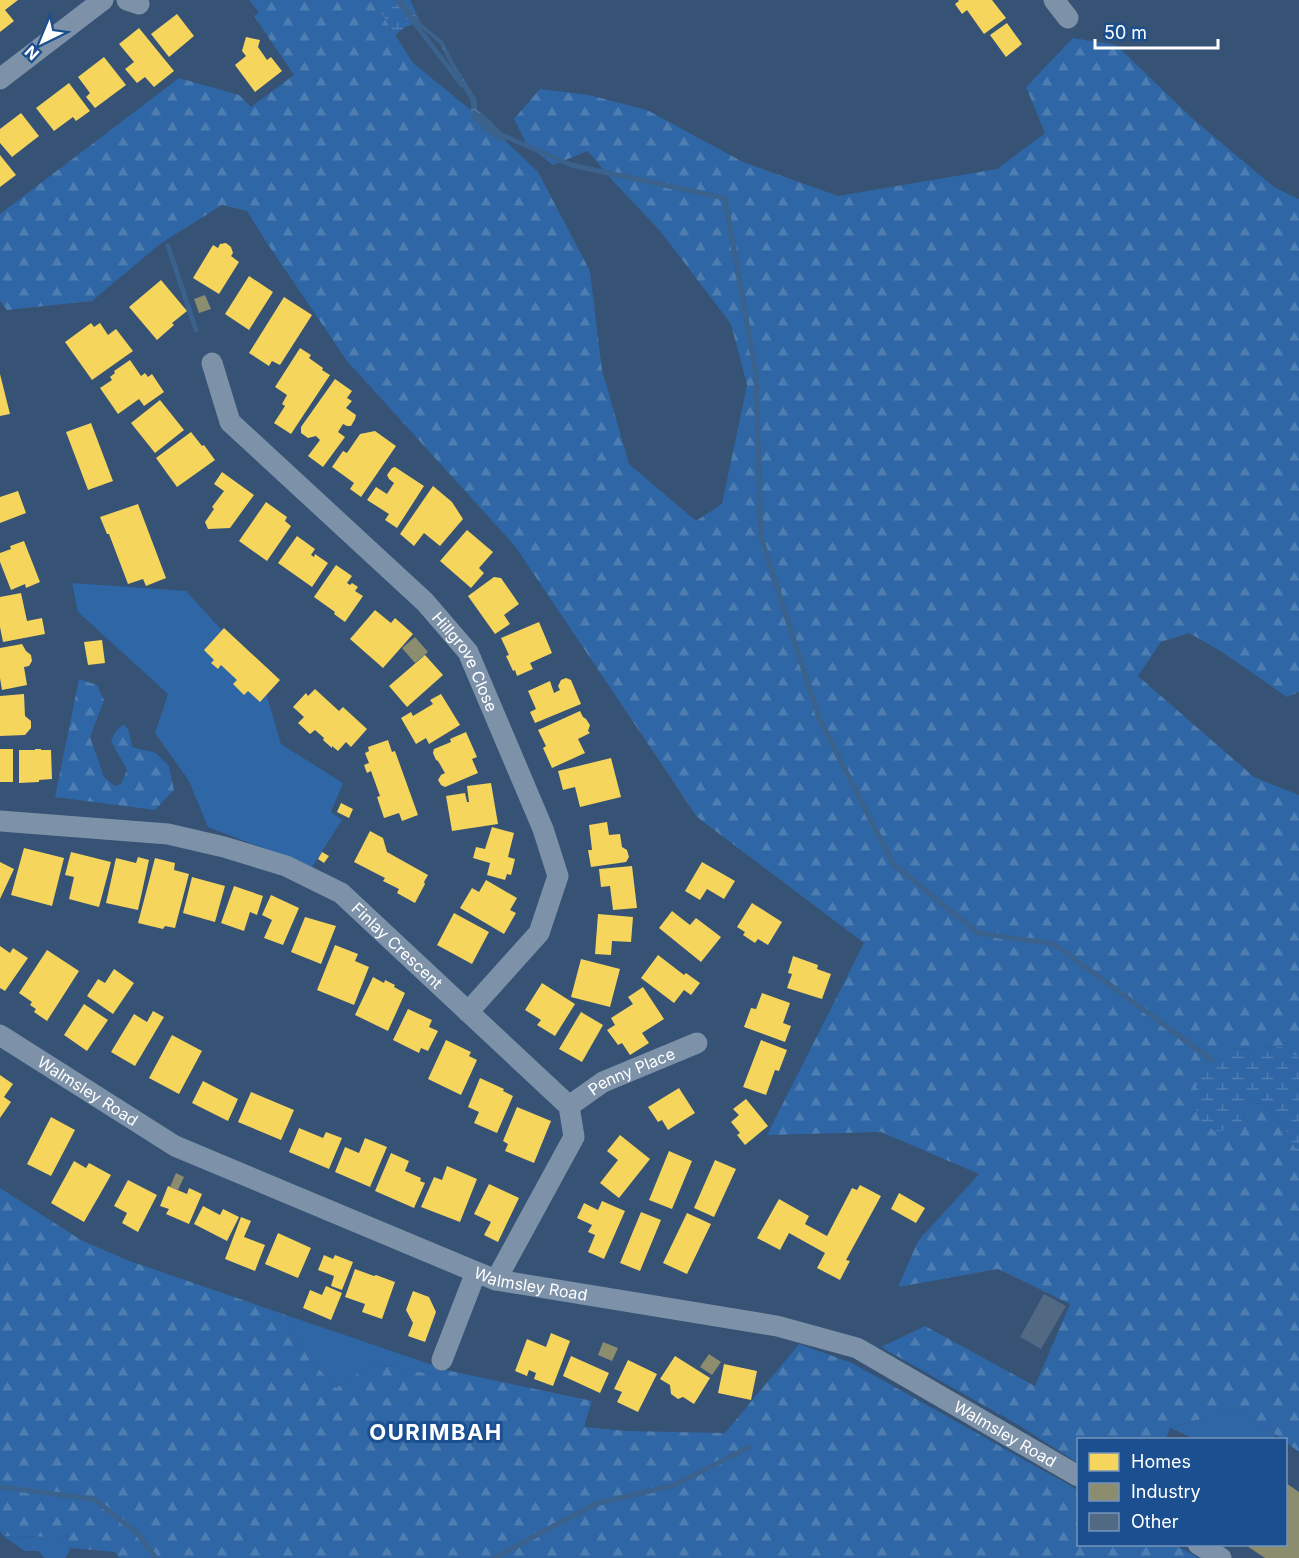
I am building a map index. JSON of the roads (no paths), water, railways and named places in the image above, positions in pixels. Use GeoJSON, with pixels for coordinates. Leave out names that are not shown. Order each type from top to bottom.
{"type":"FeatureCollection","features":[{"type":"Feature","properties":{"kind":"street"},"geometry":{"type":"LineString","coordinates":[[0,79],[103,0]]}},
{"type":"Feature","properties":{"kind":"street"},"geometry":{"type":"LineString","coordinates":[[1054,0],[1068,18]]}},
{"type":"Feature","properties":{"kind":"street","name":"Hillgrove Close"},"geometry":{"type":"LineString","coordinates":[[212,363],[230,422],[425,602],[468,652],[543,829],[558,876],[539,933],[468,1012]]}},
{"type":"Feature","properties":{"kind":"street","name":"Finlay Crescent"},"geometry":{"type":"LineString","coordinates":[[0,821],[168,834],[224,847],[286,867],[341,893],[568,1106]]}},
{"type":"Feature","properties":{"kind":"street","name":"Walmsley Road"},"geometry":{"type":"LineString","coordinates":[[0,1035],[175,1146],[476,1272],[496,1280],[777,1326],[857,1348],[1077,1475]]}},
{"type":"Feature","properties":{"kind":"street","name":"Penny Place"},"geometry":{"type":"LineString","coordinates":[[568,1106],[603,1082],[697,1043]]}},
{"type":"Feature","properties":{"kind":"street"},"geometry":{"type":"LineString","coordinates":[[496,1280],[574,1137],[568,1106]]}},
{"type":"Feature","properties":{"kind":"street"},"geometry":{"type":"LineString","coordinates":[[442,1360],[476,1272]]}},
{"type":"Feature","properties":{"kind":"street"},"geometry":{"type":"LineString","coordinates":[[1200,1546],[1221,1558]]}},
{"type":"Feature","properties":{"kind":"water"},"geometry":{"type":"Polygon","coordinates":[[[396,0],[403,0],[422,24],[443,41],[477,100],[477,110],[509,139],[501,142],[484,131],[471,118],[471,101],[440,44],[420,27],[396,0]]]}},
{"type":"Feature","properties":{"kind":"waterway"},"geometry":{"type":"LineString","coordinates":[[397,0],[462,85]]}},
{"type":"Feature","properties":{"kind":"waterway"},"geometry":{"type":"LineString","coordinates":[[502,135],[571,165],[725,198],[756,375],[761,537],[819,718],[893,864],[978,933],[1054,944],[1212,1060]]}},
{"type":"Feature","properties":{"kind":"waterway"},"geometry":{"type":"LineString","coordinates":[[168,246],[196,330]]}},
{"type":"Feature","properties":{"kind":"waterway"},"geometry":{"type":"LineString","coordinates":[[494,1558],[595,1504],[675,1485],[749,1447]]}},
{"type":"Feature","properties":{"kind":"waterway"},"geometry":{"type":"LineString","coordinates":[[0,1487],[94,1499],[137,1533],[156,1558]]}},
{"type":"Feature","properties":{"kind":"district","name":"OURIMBAH"},"geometry":{"type":"Point","coordinates":[436,1432]}}]}
